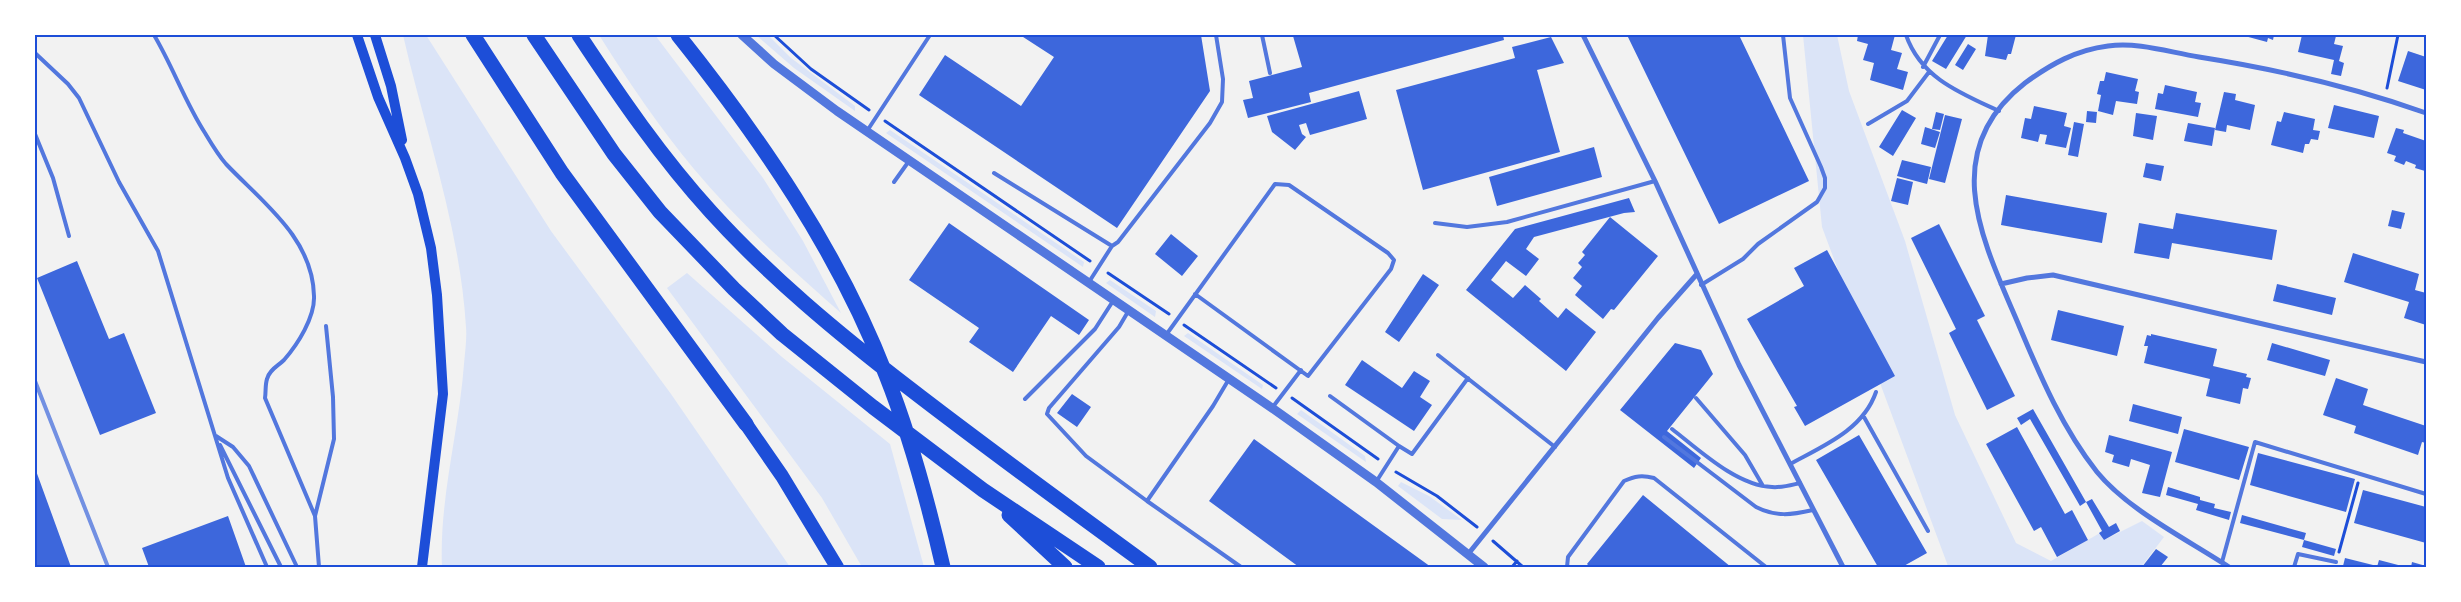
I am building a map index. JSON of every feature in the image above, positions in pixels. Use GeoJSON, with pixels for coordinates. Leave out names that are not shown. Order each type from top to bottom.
{"type":"FeatureCollection","features":[{"type":"Feature","properties":{"kind":"highway"},"geometry":{"type":"LineString","coordinates":[[473,35],[571,186],[782,476],[837,567]]}},
{"type":"Feature","properties":{"kind":"highway"},"geometry":{"type":"LineString","coordinates":[[534,35],[614,154],[660,212],[709,265],[820,366],[983,490],[1098,567]]}},
{"type":"Feature","properties":{"kind":"highway"},"geometry":{"type":"LineString","coordinates":[[579,35],[624,103],[666,160],[712,213],[808,306],[960,428],[1150,567]]}},
{"type":"Feature","properties":{"kind":"highway"},"geometry":{"type":"LineString","coordinates":[[678,35],[760,145],[800,206],[827,251],[864,324],[898,406],[921,478],[943,565]]}},
{"type":"Feature","properties":{"kind":"highway"},"geometry":{"type":"LineString","coordinates":[[983,490],[1065,567]]}},
{"type":"Feature","properties":{"kind":"main road"},"geometry":{"type":"LineString","coordinates":[[357,35],[378,97],[405,158],[418,194],[431,248],[441,335],[443,394],[422,567]]}},
{"type":"Feature","properties":{"kind":"main road"},"geometry":{"type":"LineString","coordinates":[[375,35],[392,86],[405,158]]}},
{"type":"Feature","properties":{"kind":"street"},"geometry":{"type":"LineString","coordinates":[[742,35],[774,64],[867,131],[1272,408],[1376,482],[1469,553],[1484,567]]}},
{"type":"Feature","properties":{"kind":"street"},"geometry":{"type":"LineString","coordinates":[[1583,35],[1655,181],[1739,365],[1843,567]]}},
{"type":"Feature","properties":{"kind":"street"},"geometry":{"type":"LineString","coordinates":[[2229,567],[2139,508],[2110,485],[2097,472],[2074,439],[2043,382],[1987,253],[1977,213],[1974,169],[1977,149],[1986,129],[2016,91],[2048,66],[2061,59],[2101,48],[2125,45],[2148,46],[2225,61],[2386,98],[2426,113]]}},
{"type":"Feature","properties":{"kind":"street"},"geometry":{"type":"LineString","coordinates":[[1469,553],[1486,534],[1520,488],[1697,274]]}},
{"type":"Feature","properties":{"kind":"street"},"geometry":{"type":"LineString","coordinates":[[2002,284],[2026,278],[2054,275],[2426,362]]}},
{"type":"Feature","properties":{"kind":"lane"},"geometry":{"type":"LineString","coordinates":[[154,35],[172,64],[204,132],[225,162],[266,202],[297,238],[309,267],[314,296],[312,314],[284,359],[272,370],[267,378],[265,398],[315,516]]}},
{"type":"Feature","properties":{"kind":"lane"},"geometry":{"type":"LineString","coordinates":[[867,131],[930,35]]}},
{"type":"Feature","properties":{"kind":"lane"},"geometry":{"type":"LineString","coordinates":[[1089,282],[1112,246],[1118,242],[1210,123],[1222,102],[1223,79],[1216,35]]}},
{"type":"Feature","properties":{"kind":"lane"},"geometry":{"type":"LineString","coordinates":[[1262,35],[1270,72]]}},
{"type":"Feature","properties":{"kind":"lane"},"geometry":{"type":"LineString","coordinates":[[1701,284],[1743,260],[1758,244],[1806,212],[1817,202],[1826,188],[1821,167],[1790,98],[1783,35]]}},
{"type":"Feature","properties":{"kind":"lane"},"geometry":{"type":"LineString","coordinates":[[1906,35],[1911,48],[1923,67],[1954,89],[1999,111]]}},
{"type":"Feature","properties":{"kind":"lane"},"geometry":{"type":"LineString","coordinates":[[1923,67],[1940,35]]}},
{"type":"Feature","properties":{"kind":"lane"},"geometry":{"type":"LineString","coordinates":[[35,53],[68,84],[79,98],[119,182],[158,251],[228,478],[267,567]]}},
{"type":"Feature","properties":{"kind":"lane"},"geometry":{"type":"LineString","coordinates":[[35,62],[40,56]]}},
{"type":"Feature","properties":{"kind":"lane"},"geometry":{"type":"LineString","coordinates":[[1868,124],[1907,101],[1930,72]]}},
{"type":"Feature","properties":{"kind":"lane"},"geometry":{"type":"LineString","coordinates":[[35,134],[54,178],[69,236]]}},
{"type":"Feature","properties":{"kind":"lane"},"geometry":{"type":"LineString","coordinates":[[894,182],[910,160]]}},
{"type":"Feature","properties":{"kind":"lane"},"geometry":{"type":"LineString","coordinates":[[994,173],[1112,246]]}},
{"type":"Feature","properties":{"kind":"lane"},"geometry":{"type":"LineString","coordinates":[[1435,223],[1467,227],[1507,222],[1655,181]]}},
{"type":"Feature","properties":{"kind":"lane"},"geometry":{"type":"LineString","coordinates":[[1166,335],[1195,294],[1275,184],[1289,185],[1388,253],[1394,260],[1391,269],[1308,376],[1195,294]]}},
{"type":"Feature","properties":{"kind":"lane"},"geometry":{"type":"LineString","coordinates":[[1025,399],[1095,329],[1114,300]]}},
{"type":"Feature","properties":{"kind":"lane"},"geometry":{"type":"LineString","coordinates":[[1129,310],[1119,327],[1049,408],[1047,414],[1086,456],[1240,567]]}},
{"type":"Feature","properties":{"kind":"lane"},"geometry":{"type":"LineString","coordinates":[[319,567],[315,516],[334,439],[333,398],[326,326]]}},
{"type":"Feature","properties":{"kind":"lane"},"geometry":{"type":"LineString","coordinates":[[1438,355],[1555,447]]}},
{"type":"Feature","properties":{"kind":"lane"},"geometry":{"type":"LineString","coordinates":[[1272,408],[1301,370]]}},
{"type":"Feature","properties":{"kind":"lane"},"geometry":{"type":"LineString","coordinates":[[1330,396],[1412,454],[1468,378]]}},
{"type":"Feature","properties":{"kind":"lane"},"geometry":{"type":"LineString","coordinates":[[1147,501],[1213,406],[1229,379]]}},
{"type":"Feature","properties":{"kind":"lane"},"geometry":{"type":"LineString","coordinates":[[1790,464],[1827,444],[1864,417],[1872,405],[1876,392]]}},
{"type":"Feature","properties":{"kind":"lane"},"geometry":{"type":"LineString","coordinates":[[1696,398],[1745,455],[1763,486]]}},
{"type":"Feature","properties":{"kind":"lane"},"geometry":{"type":"LineString","coordinates":[[1864,417],[1928,531]]}},
{"type":"Feature","properties":{"kind":"lane"},"geometry":{"type":"LineString","coordinates":[[1672,429],[1707,457],[1745,480],[1763,486],[1779,487],[1800,483]]}},
{"type":"Feature","properties":{"kind":"lane"},"geometry":{"type":"LineString","coordinates":[[216,436],[281,567]]}},
{"type":"Feature","properties":{"kind":"lane"},"geometry":{"type":"LineString","coordinates":[[216,436],[233,447],[249,466],[297,567]]}},
{"type":"Feature","properties":{"kind":"lane"},"geometry":{"type":"LineString","coordinates":[[1664,437],[1756,507],[1769,513],[1781,515],[1813,510]]}},
{"type":"Feature","properties":{"kind":"lane"},"geometry":{"type":"LineString","coordinates":[[2222,562],[2255,442],[2426,494]]}},
{"type":"Feature","properties":{"kind":"lane"},"geometry":{"type":"LineString","coordinates":[[1376,482],[1399,446]]}},
{"type":"Feature","properties":{"kind":"lane"},"geometry":{"type":"LineString","coordinates":[[1567,567],[1568,557],[1624,482],[1634,476],[1654,478],[1766,567]]}},
{"type":"Feature","properties":{"kind":"lane"},"geometry":{"type":"LineString","coordinates":[[2294,567],[2298,554],[2336,562]]}},
{"type":"Feature","properties":{"kind":"path"},"geometry":{"type":"LineString","coordinates":[[774,35],[811,69],[877,115],[1284,393],[1386,465],[1437,496],[1486,534],[1523,567]]}},
{"type":"Feature","properties":{"kind":"path"},"geometry":{"type":"LineString","coordinates":[[2386,98],[2398,35]]}},
{"type":"Feature","properties":{"kind":"path"},"geometry":{"type":"LineString","coordinates":[[2336,562],[2360,474]]}},
{"type":"Feature","properties":{"kind":"path"},"geometry":{"type":"LineString","coordinates":[[1512,567],[1517,562]]}},
{"type":"Feature","properties":{"kind":"path"},"geometry":{"type":"LineString","coordinates":[[618,567],[626,567]]}},
{"type":"Feature","properties":{"kind":"shaded area"},"geometry":{"type":"Polygon","coordinates":[[[403,35],[426,35],[551,231],[671,394],[790,567],[442,567],[443,516],[461,389],[466,346],[466,327],[457,253],[441,180],[403,35]]]}},
{"type":"Feature","properties":{"kind":"shaded area"},"geometry":{"type":"Polygon","coordinates":[[[599,35],[655,35],[763,178],[803,241],[841,313],[765,244],[711,189],[656,120],[599,35]]]}},
{"type":"Feature","properties":{"kind":"shaded area"},"geometry":{"type":"Polygon","coordinates":[[[756,35],[768,35],[791,58],[855,106],[855,111],[794,68],[756,35]]]}},
{"type":"Feature","properties":{"kind":"shaded area"},"geometry":{"type":"Polygon","coordinates":[[[1803,35],[1837,35],[1849,91],[1905,241],[1955,415],[2016,543],[2051,561],[2100,533],[2104,540],[2142,521],[2164,537],[2141,567],[1948,566],[1822,227],[1803,35]]]}},
{"type":"Feature","properties":{"kind":"shaded area"},"geometry":{"type":"Polygon","coordinates":[[[890,130],[1084,262],[1083,267],[886,133],[890,130]]]}},
{"type":"Feature","properties":{"kind":"shaded area"},"geometry":{"type":"Polygon","coordinates":[[[687,273],[782,357],[890,444],[924,567],[862,567],[822,498],[667,288],[687,273]]]}},
{"type":"Feature","properties":{"kind":"shaded area"},"geometry":{"type":"Polygon","coordinates":[[[1110,280],[1156,311],[1155,317],[1106,283],[1110,280]]]}},
{"type":"Feature","properties":{"kind":"shaded area"},"geometry":{"type":"Polygon","coordinates":[[[1188,333],[1263,385],[1262,389],[1184,336],[1188,333]]]}},
{"type":"Feature","properties":{"kind":"shaded area"},"geometry":{"type":"Polygon","coordinates":[[[1301,410],[1365,456],[1366,462],[1297,414],[1301,410]]]}},
{"type":"Feature","properties":{"kind":"shaded area"},"geometry":{"type":"Polygon","coordinates":[[[1401,482],[1429,496],[1462,520],[1442,519],[1398,486],[1401,482]]]}},
{"type":"Feature","properties":{"kind":"building"},"geometry":{"type":"Polygon","coordinates":[[[1020,35],[1201,35],[1210,91],[1117,228],[919,95],[945,55],[1021,106],[1054,57],[1020,35]]]}},
{"type":"Feature","properties":{"kind":"building"},"geometry":{"type":"Polygon","coordinates":[[[1503,35],[1504,40],[1309,93],[1311,102],[1248,118],[1243,100],[1253,98],[1249,81],[1302,67],[1293,36],[1503,35]]]}},
{"type":"Feature","properties":{"kind":"building"},"geometry":{"type":"Polygon","coordinates":[[[1627,35],[1739,35],[1809,181],[1719,224],[1627,35]]]}},
{"type":"Feature","properties":{"kind":"building"},"geometry":{"type":"Polygon","coordinates":[[[1858,35],[1895,35],[1891,50],[1902,53],[1897,69],[1908,72],[1903,90],[1870,80],[1874,63],[1863,60],[1868,44],[1857,41],[1858,35]]]}},
{"type":"Feature","properties":{"kind":"building"},"geometry":{"type":"Polygon","coordinates":[[[1948,35],[1967,35],[1946,69],[1932,61],[1948,35]]]}},
{"type":"Feature","properties":{"kind":"building"},"geometry":{"type":"Polygon","coordinates":[[[1988,35],[2016,35],[2011,54],[2008,54],[2006,60],[1985,56],[1988,35]]]}},
{"type":"Feature","properties":{"kind":"building"},"geometry":{"type":"Polygon","coordinates":[[[2241,35],[2274,35],[2273,40],[2268,38],[2267,42],[2241,35]]]}},
{"type":"Feature","properties":{"kind":"building"},"geometry":{"type":"Polygon","coordinates":[[[2302,35],[2336,36],[2334,44],[2343,46],[2339,61],[2344,63],[2341,76],[2331,74],[2334,60],[2298,52],[2302,35]]]}},
{"type":"Feature","properties":{"kind":"building"},"geometry":{"type":"Polygon","coordinates":[[[1551,37],[1564,63],[1537,70],[1560,152],[1423,190],[1396,90],[1515,58],[1512,47],[1551,37]]]}},
{"type":"Feature","properties":{"kind":"building"},"geometry":{"type":"Polygon","coordinates":[[[1968,44],[1976,49],[1963,70],[1955,65],[1968,44]]]}},
{"type":"Feature","properties":{"kind":"building"},"geometry":{"type":"Polygon","coordinates":[[[2408,51],[2426,57],[2426,90],[2398,81],[2408,51]]]}},
{"type":"Feature","properties":{"kind":"building"},"geometry":{"type":"Polygon","coordinates":[[[2106,72],[2138,79],[2135,91],[2139,92],[2137,104],[2116,101],[2113,115],[2098,111],[2101,95],[2097,94],[2100,81],[2104,81],[2106,72]]]}},
{"type":"Feature","properties":{"kind":"building"},"geometry":{"type":"Polygon","coordinates":[[[2165,85],[2197,92],[2195,102],[2201,103],[2198,117],[2155,109],[2158,93],[2163,94],[2165,85]]]}},
{"type":"Feature","properties":{"kind":"building"},"geometry":{"type":"Polygon","coordinates":[[[1359,91],[1367,119],[1310,135],[1306,123],[1299,125],[1302,134],[1306,137],[1295,150],[1272,132],[1267,116],[1359,91]]]}},
{"type":"Feature","properties":{"kind":"building"},"geometry":{"type":"Polygon","coordinates":[[[2224,92],[2236,94],[2235,100],[2255,105],[2250,130],[2227,125],[2226,132],[2215,130],[2224,92]]]}},
{"type":"Feature","properties":{"kind":"building"},"geometry":{"type":"Polygon","coordinates":[[[2334,105],[2379,116],[2374,138],[2328,128],[2334,105]]]}},
{"type":"Feature","properties":{"kind":"building"},"geometry":{"type":"Polygon","coordinates":[[[2034,106],[2067,113],[2064,126],[2071,128],[2066,148],[2045,144],[2047,135],[2040,134],[2038,142],[2021,138],[2025,118],[2031,119],[2034,106]]]}},
{"type":"Feature","properties":{"kind":"building"},"geometry":{"type":"Polygon","coordinates":[[[1902,110],[1916,118],[1893,156],[1879,147],[1902,110]]]}},
{"type":"Feature","properties":{"kind":"building"},"geometry":{"type":"Polygon","coordinates":[[[2087,111],[2097,112],[2096,123],[2086,122],[2087,111]]]}},
{"type":"Feature","properties":{"kind":"building"},"geometry":{"type":"Polygon","coordinates":[[[1936,112],[1944,114],[1940,130],[1932,129],[1936,112]]]}},
{"type":"Feature","properties":{"kind":"building"},"geometry":{"type":"Polygon","coordinates":[[[2284,112],[2315,119],[2313,130],[2320,131],[2318,140],[2311,139],[2309,144],[2305,144],[2303,153],[2271,145],[2277,121],[2281,122],[2284,112]]]}},
{"type":"Feature","properties":{"kind":"building"},"geometry":{"type":"Polygon","coordinates":[[[2136,113],[2157,116],[2153,140],[2133,136],[2136,113]]]}},
{"type":"Feature","properties":{"kind":"building"},"geometry":{"type":"Polygon","coordinates":[[[1945,115],[1962,119],[1945,183],[1929,179],[1945,115]]]}},
{"type":"Feature","properties":{"kind":"building"},"geometry":{"type":"Polygon","coordinates":[[[2074,122],[2084,124],[2078,157],[2068,155],[2074,122]]]}},
{"type":"Feature","properties":{"kind":"building"},"geometry":{"type":"Polygon","coordinates":[[[2188,123],[2215,128],[2212,146],[2184,141],[2188,123]]]}},
{"type":"Feature","properties":{"kind":"building"},"geometry":{"type":"Polygon","coordinates":[[[1925,127],[1940,132],[1935,148],[1921,144],[1925,127]]]}},
{"type":"Feature","properties":{"kind":"building"},"geometry":{"type":"Polygon","coordinates":[[[2396,128],[2404,130],[2403,133],[2426,141],[2425,171],[2415,168],[2416,165],[2406,161],[2404,165],[2394,161],[2396,156],[2387,153],[2396,128]]]}},
{"type":"Feature","properties":{"kind":"building"},"geometry":{"type":"Polygon","coordinates":[[[1594,147],[1602,177],[1497,206],[1489,177],[1594,147]]]}},
{"type":"Feature","properties":{"kind":"building"},"geometry":{"type":"Polygon","coordinates":[[[1902,160],[1931,167],[1927,184],[1897,176],[1902,160]]]}},
{"type":"Feature","properties":{"kind":"building"},"geometry":{"type":"Polygon","coordinates":[[[2146,163],[2164,166],[2161,181],[2143,177],[2146,163]]]}},
{"type":"Feature","properties":{"kind":"building"},"geometry":{"type":"Polygon","coordinates":[[[1897,178],[1913,182],[1908,205],[1891,201],[1897,178]]]}},
{"type":"Feature","properties":{"kind":"building"},"geometry":{"type":"Polygon","coordinates":[[[2006,195],[2107,213],[2102,243],[2001,225],[2006,195]]]}},
{"type":"Feature","properties":{"kind":"building"},"geometry":{"type":"Polygon","coordinates":[[[1629,198],[1635,212],[1624,213],[1534,237],[1526,249],[1539,259],[1526,276],[1506,261],[1491,280],[1513,298],[1525,285],[1558,318],[1566,308],[1596,332],[1566,371],[1466,290],[1515,229],[1629,198]]]}},
{"type":"Feature","properties":{"kind":"building"},"geometry":{"type":"Polygon","coordinates":[[[2392,210],[2405,213],[2401,229],[2388,226],[2392,210]]]}},
{"type":"Feature","properties":{"kind":"building"},"geometry":{"type":"Polygon","coordinates":[[[2176,213],[2277,230],[2272,260],[2172,243],[2169,259],[2134,253],[2139,223],[2173,229],[2176,213]]]}},
{"type":"Feature","properties":{"kind":"building"},"geometry":{"type":"Polygon","coordinates":[[[1610,217],[1658,256],[1614,310],[1611,309],[1603,319],[1575,295],[1582,286],[1573,278],[1582,267],[1578,263],[1585,255],[1582,252],[1610,217]]]}},
{"type":"Feature","properties":{"kind":"building"},"geometry":{"type":"Polygon","coordinates":[[[949,223],[1089,320],[1079,335],[1051,316],[1013,372],[969,342],[979,328],[909,280],[949,223]]]}},
{"type":"Feature","properties":{"kind":"building"},"geometry":{"type":"Polygon","coordinates":[[[1939,224],[1985,316],[1977,320],[2015,396],[1987,410],[1949,333],[1956,329],[1911,238],[1939,224]]]}},
{"type":"Feature","properties":{"kind":"building"},"geometry":{"type":"Polygon","coordinates":[[[1171,234],[1198,256],[1182,276],[1155,254],[1171,234]]]}},
{"type":"Feature","properties":{"kind":"building"},"geometry":{"type":"Polygon","coordinates":[[[1827,250],[1895,376],[1805,426],[1794,407],[1797,406],[1747,319],[1804,286],[1794,268],[1827,250]]]}},
{"type":"Feature","properties":{"kind":"building"},"geometry":{"type":"Polygon","coordinates":[[[2353,253],[2419,274],[2415,290],[2426,293],[2426,325],[2404,318],[2409,302],[2344,282],[2353,253]]]}},
{"type":"Feature","properties":{"kind":"building"},"geometry":{"type":"Polygon","coordinates":[[[77,261],[109,339],[124,333],[156,413],[100,435],[37,278],[77,261]]]}},
{"type":"Feature","properties":{"kind":"building"},"geometry":{"type":"Polygon","coordinates":[[[1423,274],[1439,285],[1399,342],[1385,332],[1423,274]]]}},
{"type":"Feature","properties":{"kind":"building"},"geometry":{"type":"Polygon","coordinates":[[[2277,284],[2336,298],[2332,315],[2273,301],[2277,284]]]}},
{"type":"Feature","properties":{"kind":"building"},"geometry":{"type":"Polygon","coordinates":[[[2058,310],[2124,326],[2117,356],[2051,340],[2058,310]]]}},
{"type":"Feature","properties":{"kind":"building"},"geometry":{"type":"Polygon","coordinates":[[[2151,334],[2217,349],[2213,366],[2247,374],[2246,377],[2251,378],[2248,389],[2243,388],[2240,404],[2206,396],[2210,379],[2144,363],[2148,346],[2144,346],[2147,335],[2151,336],[2151,334]]]}},
{"type":"Feature","properties":{"kind":"building"},"geometry":{"type":"Polygon","coordinates":[[[1675,343],[1701,350],[1713,374],[1667,431],[1701,458],[1694,468],[1620,410],[1675,343]]]}},
{"type":"Feature","properties":{"kind":"building"},"geometry":{"type":"Polygon","coordinates":[[[2272,343],[2330,360],[2325,376],[2267,360],[2272,343]]]}},
{"type":"Feature","properties":{"kind":"building"},"geometry":{"type":"Polygon","coordinates":[[[1362,360],[1402,388],[1414,371],[1430,381],[1420,397],[1432,405],[1414,431],[1345,385],[1362,360]]]}},
{"type":"Feature","properties":{"kind":"building"},"geometry":{"type":"Polygon","coordinates":[[[2336,378],[2368,389],[2363,405],[2426,426],[2426,443],[2422,442],[2418,455],[2354,433],[2356,426],[2323,415],[2336,378]]]}},
{"type":"Feature","properties":{"kind":"building"},"geometry":{"type":"Polygon","coordinates":[[[1072,394],[1091,407],[1077,427],[1057,413],[1072,394]]]}},
{"type":"Feature","properties":{"kind":"building"},"geometry":{"type":"Polygon","coordinates":[[[2133,404],[2182,417],[2178,434],[2129,421],[2133,404]]]}},
{"type":"Feature","properties":{"kind":"building"},"geometry":{"type":"Polygon","coordinates":[[[2033,409],[2086,502],[2080,506],[2030,419],[2021,425],[2017,418],[2033,409]]]}},
{"type":"Feature","properties":{"kind":"building"},"geometry":{"type":"Polygon","coordinates":[[[2017,427],[2065,514],[2072,510],[2088,540],[2057,557],[2041,527],[2034,531],[1986,444],[2017,427]]]}},
{"type":"Feature","properties":{"kind":"building"},"geometry":{"type":"Polygon","coordinates":[[[2184,429],[2249,447],[2239,480],[2175,462],[2184,429]]]}},
{"type":"Feature","properties":{"kind":"building"},"geometry":{"type":"Polygon","coordinates":[[[1859,435],[1927,553],[1902,567],[1878,567],[1816,460],[1859,435]]]}},
{"type":"Feature","properties":{"kind":"building"},"geometry":{"type":"Polygon","coordinates":[[[2109,435],[2172,452],[2160,497],[2142,493],[2150,465],[2131,459],[2129,467],[2112,462],[2114,455],[2105,452],[2109,435]]]}},
{"type":"Feature","properties":{"kind":"building"},"geometry":{"type":"Polygon","coordinates":[[[1254,439],[1431,567],[1299,567],[1209,501],[1254,439]]]}},
{"type":"Feature","properties":{"kind":"building"},"geometry":{"type":"Polygon","coordinates":[[[2258,453],[2355,479],[2346,512],[2250,485],[2258,453]]]}},
{"type":"Feature","properties":{"kind":"building"},"geometry":{"type":"Polygon","coordinates":[[[35,468],[71,567],[35,567],[35,468]]]}},
{"type":"Feature","properties":{"kind":"building"},"geometry":{"type":"Polygon","coordinates":[[[2168,487],[2200,497],[2200,500],[2215,504],[2214,508],[2231,512],[2229,520],[2196,510],[2198,504],[2166,495],[2168,487]]]}},
{"type":"Feature","properties":{"kind":"building"},"geometry":{"type":"Polygon","coordinates":[[[2363,490],[2426,507],[2426,543],[2354,523],[2363,490]]]}},
{"type":"Feature","properties":{"kind":"building"},"geometry":{"type":"Polygon","coordinates":[[[1643,495],[1731,567],[1590,567],[1587,564],[1643,495]]]}},
{"type":"Feature","properties":{"kind":"building"},"geometry":{"type":"Polygon","coordinates":[[[2092,499],[2109,527],[2116,523],[2120,531],[2104,540],[2099,533],[2102,531],[2086,502],[2092,499]]]}},
{"type":"Feature","properties":{"kind":"building"},"geometry":{"type":"Polygon","coordinates":[[[2242,515],[2306,533],[2304,540],[2240,523],[2242,515]]]}},
{"type":"Feature","properties":{"kind":"building"},"geometry":{"type":"Polygon","coordinates":[[[228,516],[246,567],[149,567],[142,548],[228,516]]]}},
{"type":"Feature","properties":{"kind":"building"},"geometry":{"type":"Polygon","coordinates":[[[2304,540],[2336,549],[2334,556],[2302,547],[2304,540]]]}},
{"type":"Feature","properties":{"kind":"building"},"geometry":{"type":"Polygon","coordinates":[[[2156,549],[2168,557],[2160,567],[2142,567],[2156,549]]]}},
{"type":"Feature","properties":{"kind":"building"},"geometry":{"type":"Polygon","coordinates":[[[2345,558],[2377,566],[2377,567],[2343,566],[2345,558]]]}},
{"type":"Feature","properties":{"kind":"building"},"geometry":{"type":"Polygon","coordinates":[[[2379,560],[2402,566],[2402,567],[2377,567],[2379,560]]]}},
{"type":"Feature","properties":{"kind":"building"},"geometry":{"type":"Polygon","coordinates":[[[2412,562],[2426,566],[2426,567],[2411,567],[2412,562]]]}},
{"type":"Feature","properties":{"kind":"railway"},"geometry":{"type":"LineString","coordinates":[[35,381],[108,567]]}}]}
